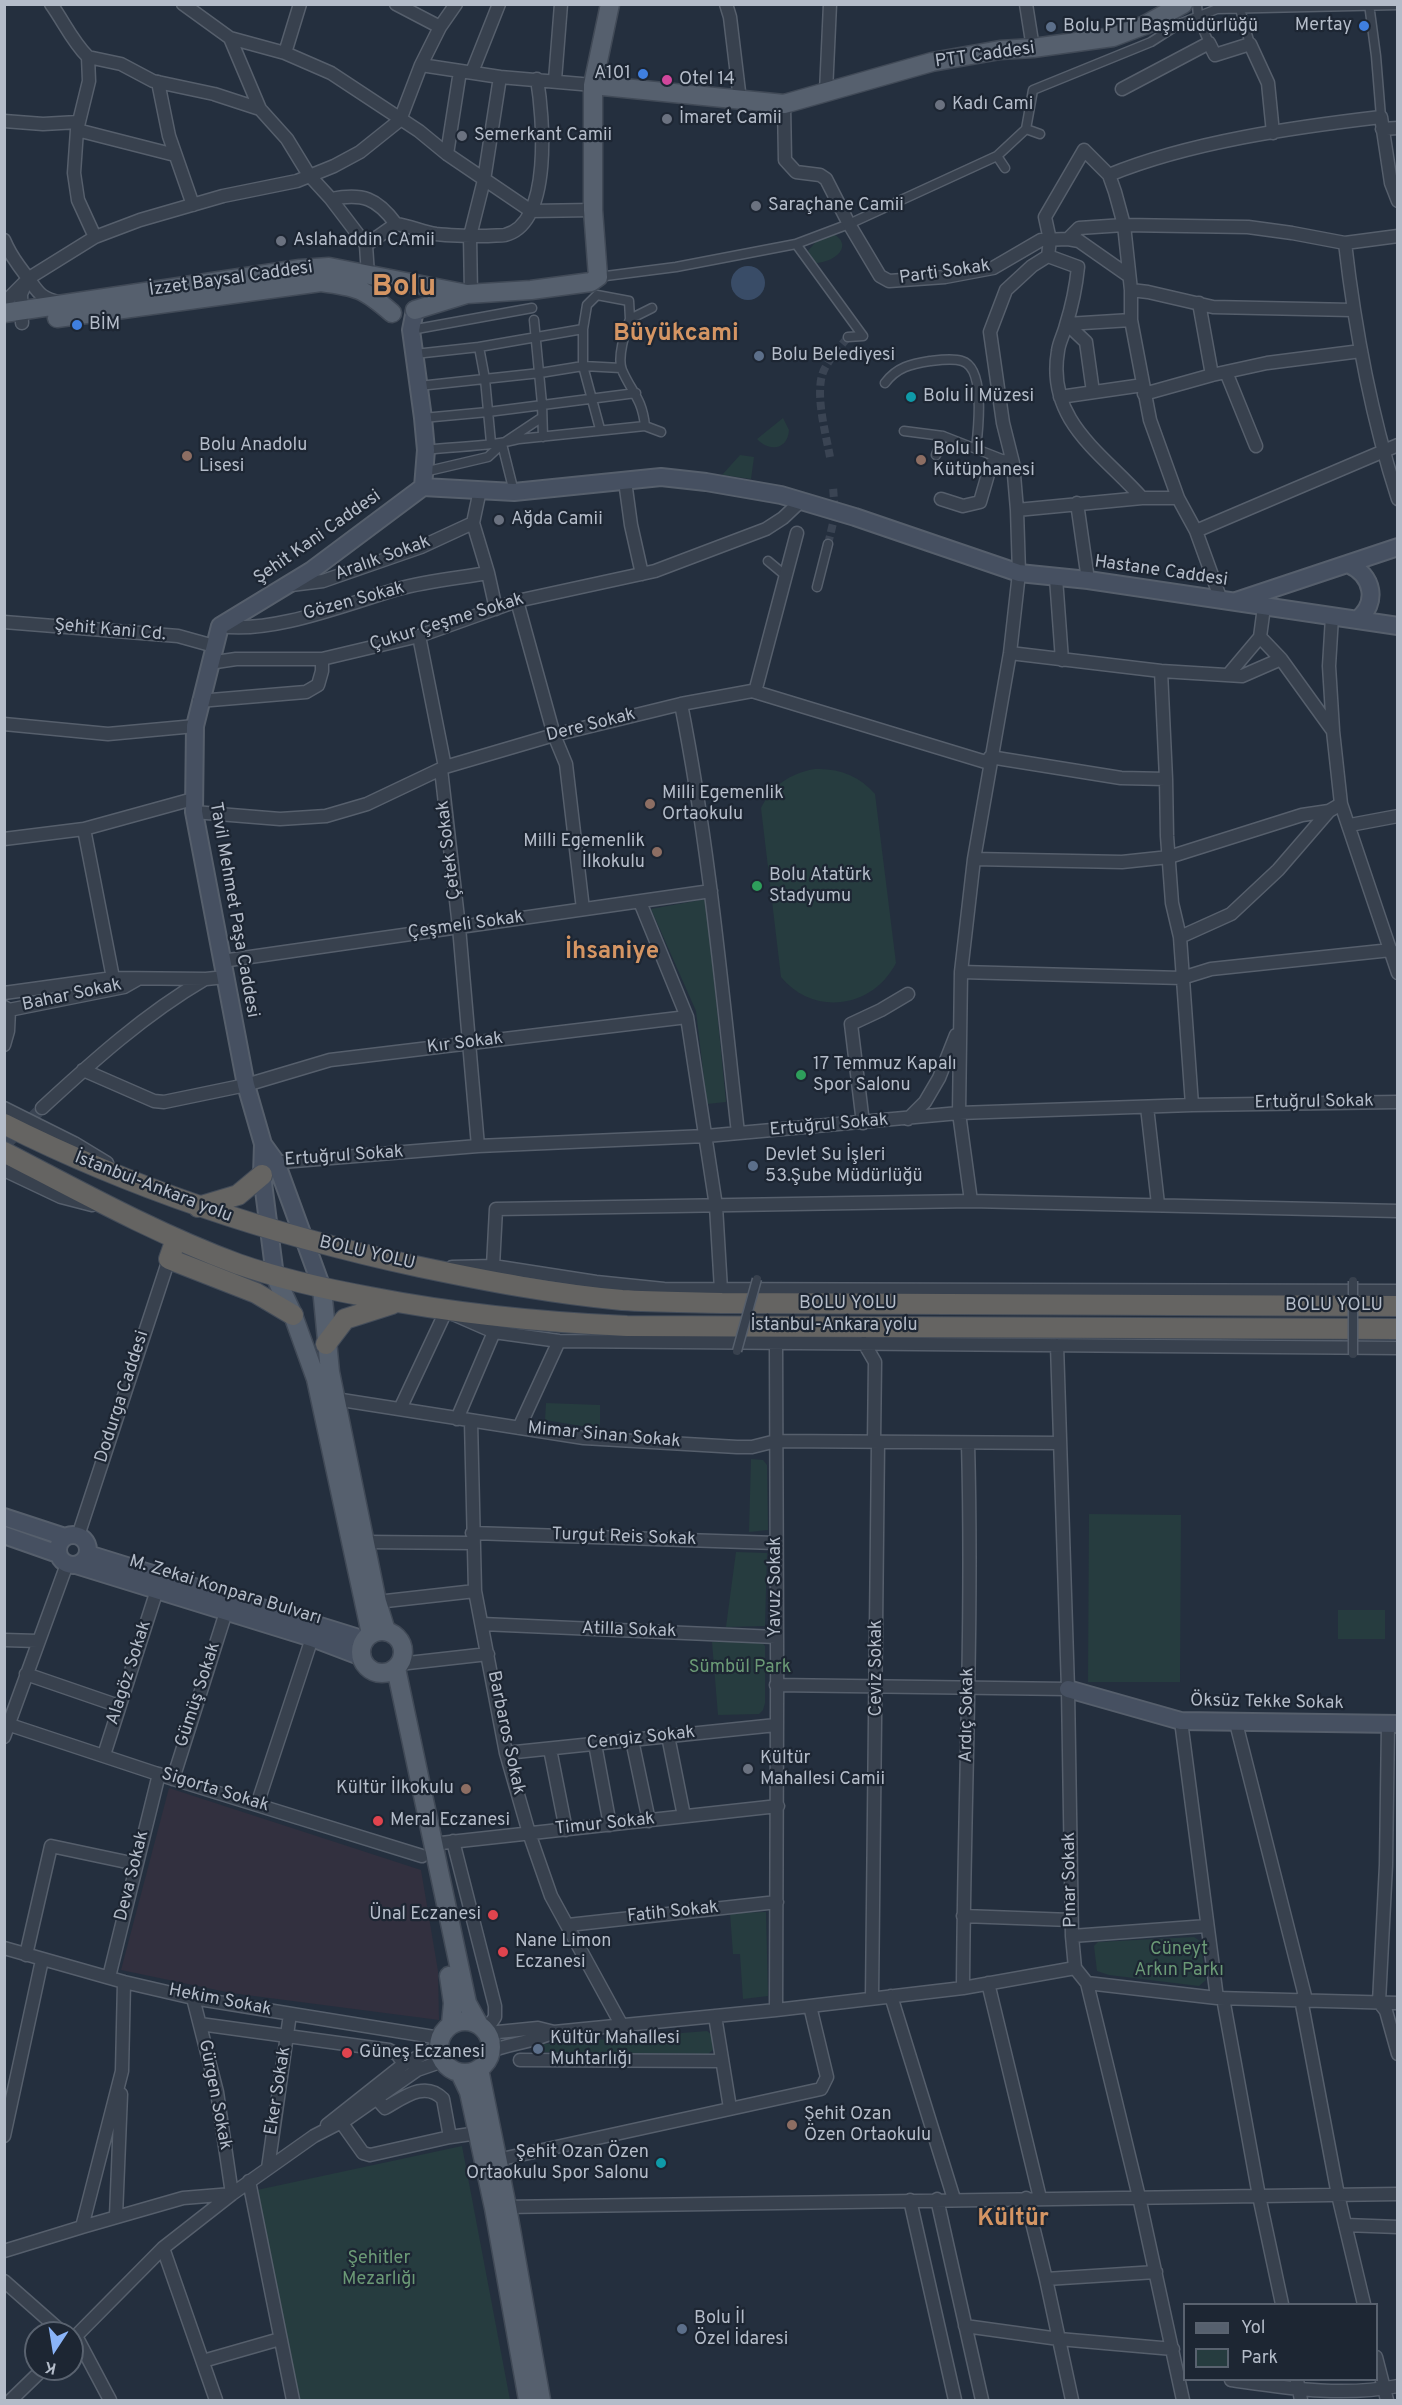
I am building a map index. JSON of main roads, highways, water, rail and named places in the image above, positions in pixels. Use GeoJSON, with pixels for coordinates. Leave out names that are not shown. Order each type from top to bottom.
{"type":"FeatureCollection","features":[{"type":"Feature","properties":{"kind":"highway","name":"İstanbul-Ankara yolu"},"geometry":{"type":"LineString","coordinates":[[4,1124],[64,1154],[198,1207],[306,1240]]}},
{"type":"Feature","properties":{"kind":"highway","name":"İstanbul-Ankara yolu"},"geometry":{"type":"LineString","coordinates":[[4,1152],[176,1239],[275,1276],[322,1288],[446,1311],[531,1321],[627,1326],[1398,1329]]}},
{"type":"Feature","properties":{"kind":"highway"},"geometry":{"type":"LineString","coordinates":[[198,1207],[238,1195],[256,1182],[266,1167]]}},
{"type":"Feature","properties":{"kind":"highway"},"geometry":{"type":"LineString","coordinates":[[176,1239],[169,1259],[256,1293],[293,1315]]}},
{"type":"Feature","properties":{"kind":"highway","name":"BOLU YOLU"},"geometry":{"type":"LineString","coordinates":[[306,1240],[421,1267],[543,1290],[646,1301],[1398,1306]]}},
{"type":"Feature","properties":{"kind":"highway"},"geometry":{"type":"LineString","coordinates":[[326,1344],[345,1319],[398,1302]]}},
{"type":"Feature","properties":{"kind":"main road"},"geometry":{"type":"LineString","coordinates":[[593,85],[610,4]]}},
{"type":"Feature","properties":{"kind":"main road","name":"PTT Caddesi"},"geometry":{"type":"LineString","coordinates":[[593,85],[784,104],[932,62],[1113,37],[1144,25],[1183,4]]}},
{"type":"Feature","properties":{"kind":"main road","name":"İzzet Baysal Caddesi"},"geometry":{"type":"LineString","coordinates":[[415,310],[469,294],[591,282],[598,277],[593,210],[593,85]]}},
{"type":"Feature","properties":{"kind":"main road","name":"İzzet Baysal Caddesi"},"geometry":{"type":"LineString","coordinates":[[11,315],[66,304],[300,269],[329,267],[469,294]]}},
{"type":"Feature","properties":{"kind":"main road"},"geometry":{"type":"LineString","coordinates":[[411,330],[385,304],[385,292],[393,283],[405,281],[417,290],[419,301],[411,330],[426,450],[424,479]]}},
{"type":"Feature","properties":{"kind":"main road","name":"İzzet Baysal Caddesi"},"geometry":{"type":"LineString","coordinates":[[11,315],[321,282],[366,291],[392,313]]}},
{"type":"Feature","properties":{"kind":"main road"},"geometry":{"type":"LineString","coordinates":[[392,313],[406,315],[415,310]]}},
{"type":"Feature","properties":{"kind":"main road","name":"Hastane Caddesi"},"geometry":{"type":"LineString","coordinates":[[424,479],[480,490],[514,492],[662,477],[706,482],[781,495],[855,517],[1019,573],[1088,580],[1228,601],[1277,588],[1398,547]]}},
{"type":"Feature","properties":{"kind":"main road","name":"Şehit Kani Caddesi"},"geometry":{"type":"LineString","coordinates":[[214,646],[220,626],[290,585],[424,479]]}},
{"type":"Feature","properties":{"kind":"main road"},"geometry":{"type":"LineString","coordinates":[[1348,564],[1362,572],[1370,586],[1370,603],[1357,620]]}},
{"type":"Feature","properties":{"kind":"main road"},"geometry":{"type":"LineString","coordinates":[[1264,607],[1267,598],[1277,588]]}},
{"type":"Feature","properties":{"kind":"main road"},"geometry":{"type":"LineString","coordinates":[[1228,601],[1398,626]]}},
{"type":"Feature","properties":{"kind":"main road","name":"Tavil Mehmet Paşa Caddesi"},"geometry":{"type":"LineString","coordinates":[[214,646],[199,701],[195,726],[193,805],[246,1085],[263,1144],[266,1167],[306,1240],[322,1288]]}},
{"type":"Feature","properties":{"kind":"main road"},"geometry":{"type":"LineString","coordinates":[[266,1167],[267,1229],[275,1276],[293,1315],[316,1379],[371,1640]]}},
{"type":"Feature","properties":{"kind":"main road"},"geometry":{"type":"LineString","coordinates":[[322,1288],[326,1344],[335,1399],[377,1602],[371,1640],[370,1668],[393,1668],[403,1658],[402,1644],[393,1633],[371,1640]]}},
{"type":"Feature","properties":{"kind":"main road"},"geometry":{"type":"LineString","coordinates":[[4,1517],[71,1536],[87,1544],[72,1559],[59,1543],[71,1536]]}},
{"type":"Feature","properties":{"kind":"main road","name":"M. Zekai Konpara Bulvarı"},"geometry":{"type":"LineString","coordinates":[[4,1535],[157,1590],[312,1638],[371,1640]]}},
{"type":"Feature","properties":{"kind":"main road","name":"M. Zekai Konpara Bulvarı"},"geometry":{"type":"LineString","coordinates":[[72,1559],[371,1640]]}},
{"type":"Feature","properties":{"kind":"main road"},"geometry":{"type":"LineString","coordinates":[[393,1668],[452,1992],[454,2014],[452,2024],[440,2049],[453,2070],[466,2073],[479,2069],[485,2064],[486,2034],[467,2003],[427,1850]]}},
{"type":"Feature","properties":{"kind":"main road","name":"Öksüz Tekke Sokak"},"geometry":{"type":"LineString","coordinates":[[1068,1689],[1181,1721],[1393,1724]]}},
{"type":"Feature","properties":{"kind":"main road"},"geometry":{"type":"LineString","coordinates":[[452,2024],[464,2020],[486,2034]]}},
{"type":"Feature","properties":{"kind":"main road"},"geometry":{"type":"LineString","coordinates":[[479,2069],[497,2160],[501,2207],[528,2400]]}},
{"type":"Feature","properties":{"kind":"main road"},"geometry":{"type":"LineString","coordinates":[[460,2073],[466,2084],[477,2133],[501,2207],[541,2400]]}},
{"type":"Feature","properties":{"kind":"water"},"geometry":{"type":"Polygon","coordinates":[[[748,266],[760,271],[765,283],[760,295],[748,300],[736,295],[731,283],[736,271],[748,266]]]}},
{"type":"Feature","properties":{"kind":"tunnel"},"geometry":{"type":"LineString","coordinates":[[830,457],[820,388],[825,368],[848,337]]}},
{"type":"Feature","properties":{"kind":"tunnel"},"geometry":{"type":"LineString","coordinates":[[828,544],[835,515],[833,486]]}},
{"type":"Feature","properties":{"kind":"tunnel"},"geometry":{"type":"LineString","coordinates":[[4,1146],[42,1108]]}},
{"type":"Feature","properties":{"kind":"place","name":"Mertay"},"geometry":{"type":"Point","coordinates":[1364,26]}},
{"type":"Feature","properties":{"kind":"place","name":"Bolu PTT Başmüdürlüğü"},"geometry":{"type":"Point","coordinates":[1051,27]}},
{"type":"Feature","properties":{"kind":"place","name":"A101"},"geometry":{"type":"Point","coordinates":[643,74]}},
{"type":"Feature","properties":{"kind":"place","name":"Otel 14"},"geometry":{"type":"Point","coordinates":[667,80]}},
{"type":"Feature","properties":{"kind":"place","name":"Kadı Cami"},"geometry":{"type":"Point","coordinates":[940,105]}},
{"type":"Feature","properties":{"kind":"place","name":"İmaret Camii"},"geometry":{"type":"Point","coordinates":[667,119]}},
{"type":"Feature","properties":{"kind":"place","name":"Semerkant Camii"},"geometry":{"type":"Point","coordinates":[462,136]}},
{"type":"Feature","properties":{"kind":"place","name":"Saraçhane Camii"},"geometry":{"type":"Point","coordinates":[756,206]}},
{"type":"Feature","properties":{"kind":"place","name":"Aslahaddin CAmii"},"geometry":{"type":"Point","coordinates":[281,241]}},
{"type":"Feature","properties":{"kind":"place","name":"BİM"},"geometry":{"type":"Point","coordinates":[77,325]}},
{"type":"Feature","properties":{"kind":"place","name":"Bolu Belediyesi"},"geometry":{"type":"Point","coordinates":[759,356]}},
{"type":"Feature","properties":{"kind":"place","name":"Bolu İl Müzesi"},"geometry":{"type":"Point","coordinates":[911,397]}},
{"type":"Feature","properties":{"kind":"place","name":"Bolu Anadolu Lisesi"},"geometry":{"type":"Point","coordinates":[187,456]}},
{"type":"Feature","properties":{"kind":"place","name":"Bolu İl Kütüphanesi"},"geometry":{"type":"Point","coordinates":[921,460]}},
{"type":"Feature","properties":{"kind":"place","name":"Ağda Camii"},"geometry":{"type":"Point","coordinates":[499,520]}},
{"type":"Feature","properties":{"kind":"place","name":"Milli Egemenlik Ortaokulu"},"geometry":{"type":"Point","coordinates":[650,804]}},
{"type":"Feature","properties":{"kind":"place","name":"Milli Egemenlik İlkokulu"},"geometry":{"type":"Point","coordinates":[657,852]}},
{"type":"Feature","properties":{"kind":"place","name":"Bolu Atatürk Stadyumu"},"geometry":{"type":"Point","coordinates":[757,886]}},
{"type":"Feature","properties":{"kind":"place","name":"17 Temmuz Kapalı Spor Salonu"},"geometry":{"type":"Point","coordinates":[801,1075]}},
{"type":"Feature","properties":{"kind":"place","name":"Devlet Su İşleri 53.Şube Müdürlüğü"},"geometry":{"type":"Point","coordinates":[753,1166]}},
{"type":"Feature","properties":{"kind":"place","name":"Kültür Mahallesi Camii"},"geometry":{"type":"Point","coordinates":[748,1769]}},
{"type":"Feature","properties":{"kind":"place","name":"Kültür İlkokulu"},"geometry":{"type":"Point","coordinates":[466,1789]}},
{"type":"Feature","properties":{"kind":"place","name":"Meral Eczanesi"},"geometry":{"type":"Point","coordinates":[378,1821]}},
{"type":"Feature","properties":{"kind":"place","name":"Ünal Eczanesi"},"geometry":{"type":"Point","coordinates":[493,1915]}},
{"type":"Feature","properties":{"kind":"place","name":"Nane Limon Eczanesi"},"geometry":{"type":"Point","coordinates":[503,1952]}},
{"type":"Feature","properties":{"kind":"place","name":"Kültür Mahallesi Muhtarlığı"},"geometry":{"type":"Point","coordinates":[538,2049]}},
{"type":"Feature","properties":{"kind":"place","name":"Güneş Eczanesi"},"geometry":{"type":"Point","coordinates":[347,2053]}},
{"type":"Feature","properties":{"kind":"place","name":"Şehit Ozan Özen Ortaokulu"},"geometry":{"type":"Point","coordinates":[792,2125]}},
{"type":"Feature","properties":{"kind":"place","name":"Şehit Ozan Özen Ortaokulu Spor Salonu"},"geometry":{"type":"Point","coordinates":[661,2163]}},
{"type":"Feature","properties":{"kind":"place","name":"Bolu İl Özel İdaresi"},"geometry":{"type":"Point","coordinates":[682,2329]}},
{"type":"Feature","properties":{"kind":"district","name":"Bolu"},"geometry":{"type":"Point","coordinates":[404,289]}},
{"type":"Feature","properties":{"kind":"district","name":"Büyükcami"},"geometry":{"type":"Point","coordinates":[676,335]}},
{"type":"Feature","properties":{"kind":"district","name":"İhsaniye"},"geometry":{"type":"Point","coordinates":[612,953]}},
{"type":"Feature","properties":{"kind":"district","name":"Kültür"},"geometry":{"type":"Point","coordinates":[1013,2220]}},
{"type":"Feature","properties":{"kind":"park label","name":"Sümbül Park"},"geometry":{"type":"Point","coordinates":[740,1668]}},
{"type":"Feature","properties":{"kind":"park label","name":"Cüneyt Arkın Parkı"},"geometry":{"type":"Point","coordinates":[1179,1960]}},
{"type":"Feature","properties":{"kind":"park label","name":"Şehitler Mezarlığı"},"geometry":{"type":"Point","coordinates":[379,2269]}}]}
